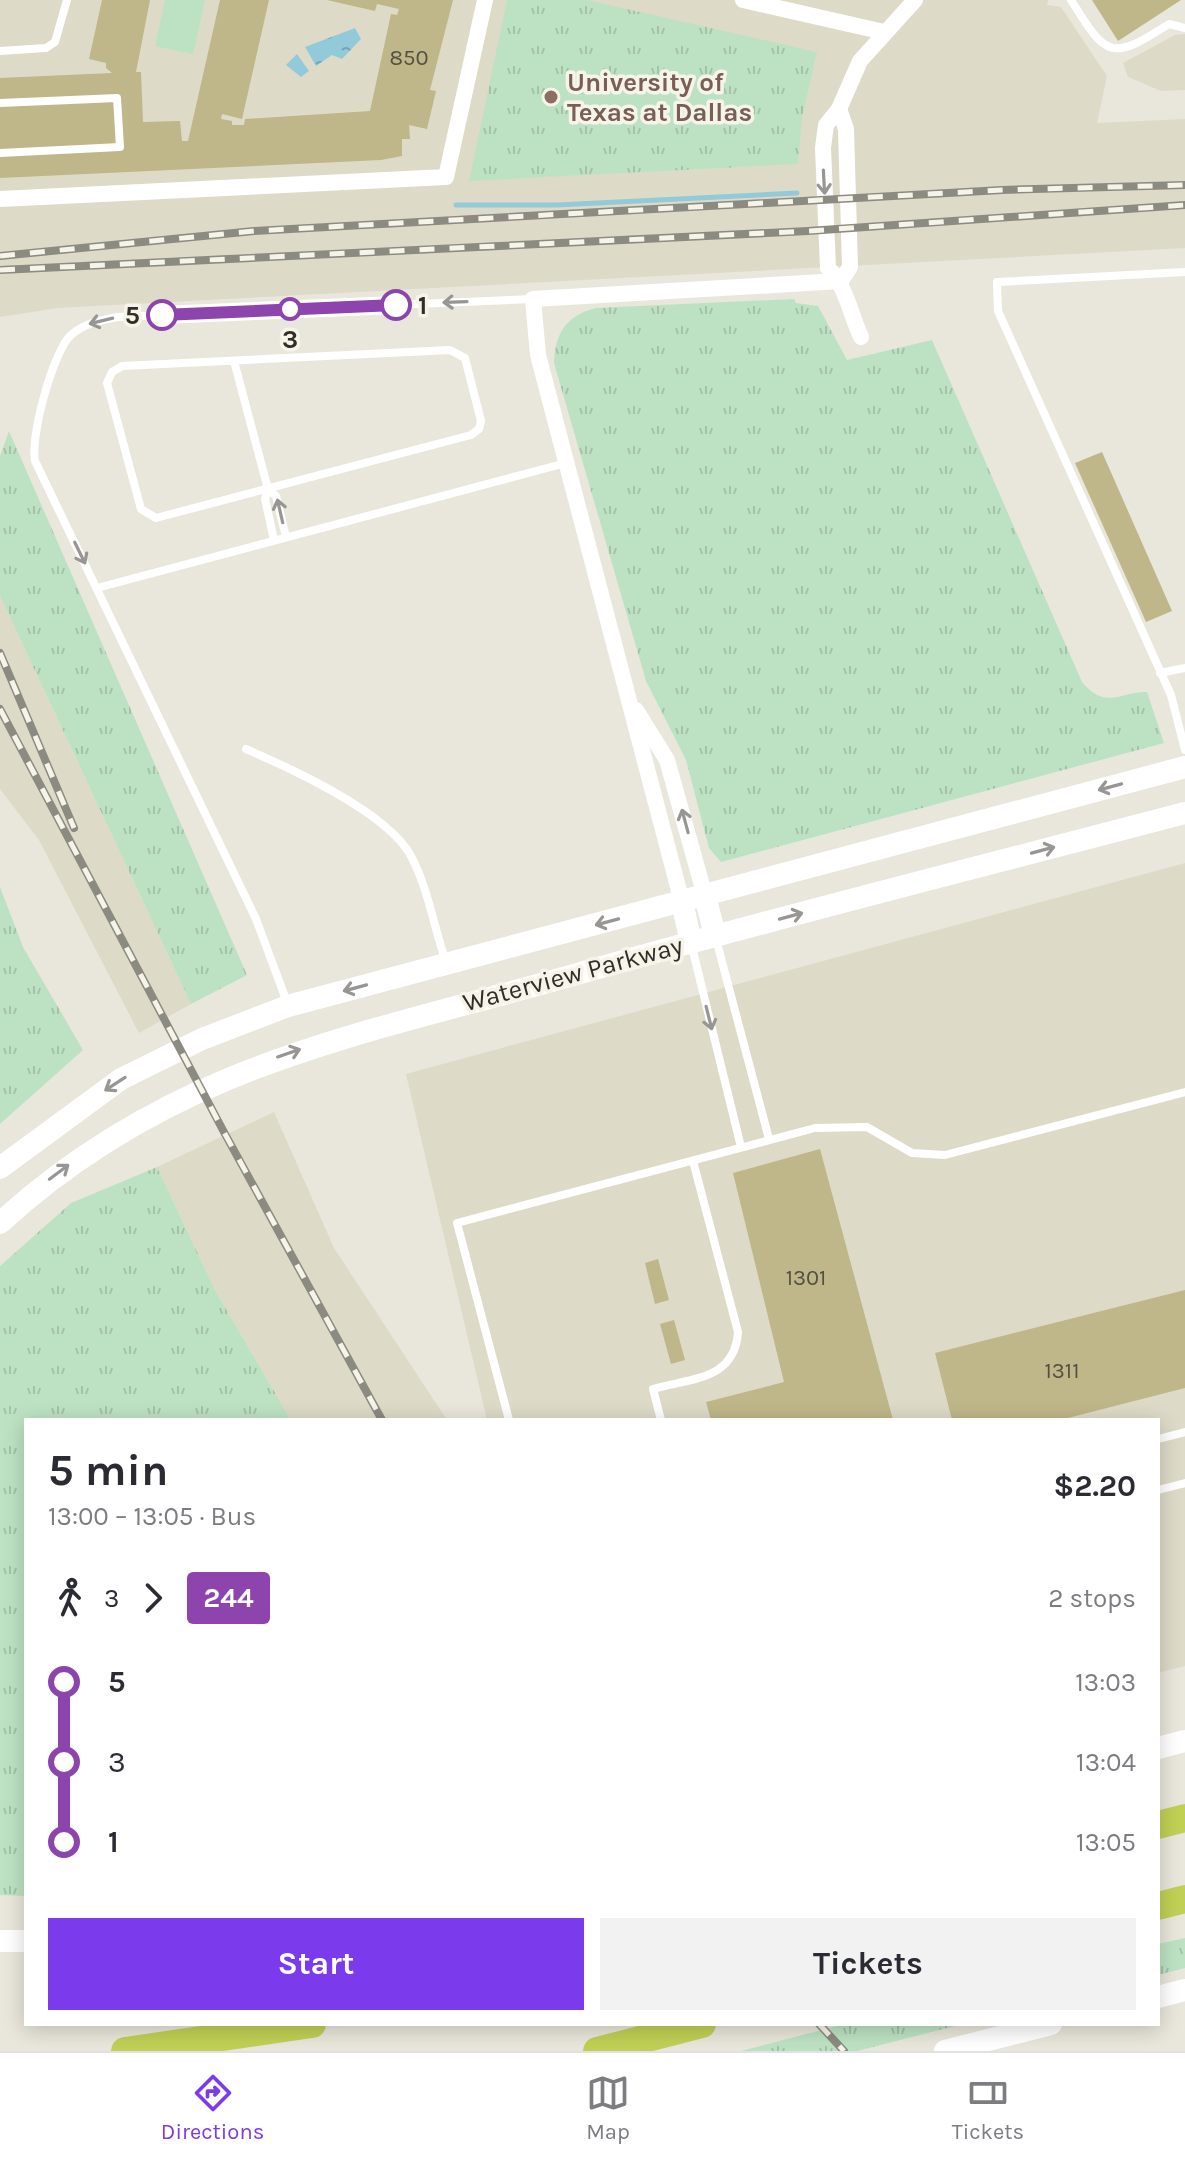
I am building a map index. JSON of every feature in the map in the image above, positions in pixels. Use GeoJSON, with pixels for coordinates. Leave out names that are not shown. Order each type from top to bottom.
{"type":"FeatureCollection","features":[{"type":"Feature","properties":{"kind":"highway"},"geometry":{"type":"LineString","coordinates":[[1160,1824],[1185,1818]]}},
{"type":"Feature","properties":{"kind":"highway"},"geometry":{"type":"LineString","coordinates":[[1160,1905],[1185,1899]]}},
{"type":"Feature","properties":{"kind":"highway"},"geometry":{"type":"LineString","coordinates":[[1160,1917],[1185,1915]]}},
{"type":"Feature","properties":{"kind":"highway"},"geometry":{"type":"LineString","coordinates":[[125,2051],[298,2026]]}},
{"type":"Feature","properties":{"kind":"highway"},"geometry":{"type":"LineString","coordinates":[[597,2051],[694,2026]]}},
{"type":"Feature","properties":{"kind":"main road","name":"Waterview Parkway"},"geometry":{"type":"LineString","coordinates":[[0,1168],[121,1079],[202,1039],[288,1006],[1185,767]]}},
{"type":"Feature","properties":{"kind":"main road","name":"Waterview Parkway"},"geometry":{"type":"LineString","coordinates":[[0,1223],[57,1173],[102,1141],[182,1097],[291,1052],[715,935],[1185,813]]}},
{"type":"Feature","properties":{"kind":"main road"},"geometry":{"type":"LineString","coordinates":[[705,896],[715,935]]}},
{"type":"Feature","properties":{"kind":"main road"},"geometry":{"type":"LineString","coordinates":[[682,902],[691,942]]}},
{"type":"Feature","properties":{"kind":"main road"},"geometry":{"type":"LineString","coordinates":[[1160,1747],[1185,1741]]}},
{"type":"Feature","properties":{"kind":"main road"},"geometry":{"type":"LineString","coordinates":[[0,1941],[24,1941]]}},
{"type":"Feature","properties":{"kind":"main road"},"geometry":{"type":"LineString","coordinates":[[1160,1996],[1185,1990]]}},
{"type":"Feature","properties":{"kind":"main road"},"geometry":{"type":"LineString","coordinates":[[945,2051],[1043,2026]]}},
{"type":"Feature","properties":{"kind":"street"},"geometry":{"type":"LineString","coordinates":[[0,199],[446,177],[485,0]]}},
{"type":"Feature","properties":{"kind":"street"},"geometry":{"type":"LineString","coordinates":[[743,0],[884,32]]}},
{"type":"Feature","properties":{"kind":"street"},"geometry":{"type":"LineString","coordinates":[[861,337],[847,308],[841,281],[850,267],[846,129],[839,109],[860,61],[915,0]]}},
{"type":"Feature","properties":{"kind":"street"},"geometry":{"type":"LineString","coordinates":[[682,902],[533,334],[533,299],[841,281]]}},
{"type":"Feature","properties":{"kind":"street"},"geometry":{"type":"LineString","coordinates":[[631,703],[667,760],[705,896]]}},
{"type":"Feature","properties":{"kind":"lane"},"geometry":{"type":"LineString","coordinates":[[0,51],[46,48],[55,42],[67,0]]}},
{"type":"Feature","properties":{"kind":"lane"},"geometry":{"type":"LineString","coordinates":[[1071,0],[1099,41],[1113,50],[1128,49],[1169,24],[1185,28]]}},
{"type":"Feature","properties":{"kind":"lane"},"geometry":{"type":"LineString","coordinates":[[0,103],[117,98],[120,147],[0,153]]}},
{"type":"Feature","properties":{"kind":"lane"},"geometry":{"type":"LineString","coordinates":[[1185,272],[997,282],[998,311],[1171,695],[1185,750]]}},
{"type":"Feature","properties":{"kind":"lane"},"geometry":{"type":"LineString","coordinates":[[288,1006],[256,919],[35,461],[32,449],[58,358],[69,337],[91,322],[118,317],[533,299]]}},
{"type":"Feature","properties":{"kind":"lane"},"geometry":{"type":"LineString","coordinates":[[450,350],[465,358],[481,421],[479,429],[471,435],[268,489],[156,518],[149,517],[141,509],[107,383],[112,372],[122,366],[450,350]]}},
{"type":"Feature","properties":{"kind":"lane"},"geometry":{"type":"LineString","coordinates":[[234,361],[268,489],[265,499],[274,540]]}},
{"type":"Feature","properties":{"kind":"lane"},"geometry":{"type":"LineString","coordinates":[[97,588],[567,463]]}},
{"type":"Feature","properties":{"kind":"lane"},"geometry":{"type":"LineString","coordinates":[[268,489],[276,496],[286,537]]}},
{"type":"Feature","properties":{"kind":"lane"},"geometry":{"type":"LineString","coordinates":[[1160,673],[1185,668]]}},
{"type":"Feature","properties":{"kind":"lane"},"geometry":{"type":"LineString","coordinates":[[246,749],[304,774],[388,829],[411,855],[446,963]]}},
{"type":"Feature","properties":{"kind":"lane"},"geometry":{"type":"LineString","coordinates":[[715,935],[769,1139]]}},
{"type":"Feature","properties":{"kind":"lane"},"geometry":{"type":"LineString","coordinates":[[691,942],[741,1147]]}},
{"type":"Feature","properties":{"kind":"lane"},"geometry":{"type":"LineString","coordinates":[[508,1418],[457,1223],[815,1128],[867,1127],[912,1153],[945,1155],[1185,1092]]}},
{"type":"Feature","properties":{"kind":"lane"},"geometry":{"type":"LineString","coordinates":[[660,1418],[653,1389],[718,1371],[729,1364],[737,1350],[738,1332],[693,1161]]}},
{"type":"Feature","properties":{"kind":"lane"},"geometry":{"type":"LineString","coordinates":[[1160,1438],[1185,1432]]}},
{"type":"Feature","properties":{"kind":"lane"},"geometry":{"type":"LineString","coordinates":[[1160,1489],[1185,1483]]}},
{"type":"Feature","properties":{"kind":"shaded area","name":"University of Texas at Dallas"},"geometry":{"type":"Polygon","coordinates":[[[0,0],[1048,0],[1047,5],[1061,7],[1107,76],[1097,123],[1185,119],[1185,248],[57,308],[0,317],[0,0]]]}},
{"type":"Feature","properties":{"kind":"shaded area"},"geometry":{"type":"Polygon","coordinates":[[[1185,34],[1185,90],[1161,91],[1128,77],[1123,63],[1175,35],[1185,34]]]}},
{"type":"Feature","properties":{"kind":"shaded area"},"geometry":{"type":"Polygon","coordinates":[[[0,596],[191,1004],[139,1033],[39,840],[0,789],[0,596]]]}},
{"type":"Feature","properties":{"kind":"shaded area"},"geometry":{"type":"Polygon","coordinates":[[[1185,863],[1185,1666],[1160,1672],[1160,1418],[487,1418],[406,1074],[1185,863]]]}},
{"type":"Feature","properties":{"kind":"shaded area"},"geometry":{"type":"Polygon","coordinates":[[[274,1112],[334,1248],[446,1418],[290,1418],[216,1292],[157,1167],[274,1112]]]}},
{"type":"Feature","properties":{"kind":"green space"},"geometry":{"type":"Polygon","coordinates":[[[165,0],[205,0],[193,54],[155,46],[165,0]]]}},
{"type":"Feature","properties":{"kind":"green space"},"geometry":{"type":"Polygon","coordinates":[[[507,0],[587,0],[817,52],[802,117],[798,164],[469,181],[507,0]]]}},
{"type":"Feature","properties":{"kind":"green space"},"geometry":{"type":"Polygon","coordinates":[[[794,299],[796,303],[818,306],[847,360],[932,340],[1082,682],[1091,691],[1106,698],[1147,692],[1164,743],[721,862],[709,848],[686,760],[646,681],[554,363],[555,353],[564,327],[577,315],[596,308],[794,299]]]}},
{"type":"Feature","properties":{"kind":"green space"},"geometry":{"type":"Polygon","coordinates":[[[9,431],[247,975],[191,1004],[0,596],[0,456],[9,431]]]}},
{"type":"Feature","properties":{"kind":"green space"},"geometry":{"type":"Polygon","coordinates":[[[0,887],[23,947],[83,1050],[0,1124],[0,887]]]}},
{"type":"Feature","properties":{"kind":"green space"},"geometry":{"type":"Polygon","coordinates":[[[157,1167],[216,1292],[290,1418],[24,1418],[24,1896],[0,1895],[0,1266],[71,1203],[157,1167]]]}},
{"type":"Feature","properties":{"kind":"green space"},"geometry":{"type":"Polygon","coordinates":[[[1185,1938],[1185,1968],[1160,1974],[1160,1944],[1185,1938]]]}},
{"type":"Feature","properties":{"kind":"green space"},"geometry":{"type":"Polygon","coordinates":[[[837,2026],[955,2026],[857,2051],[741,2051],[837,2026]]]}},
{"type":"Feature","properties":{"kind":"water"},"geometry":{"type":"Polygon","coordinates":[[[355,28],[361,39],[342,59],[332,55],[316,66],[305,47],[355,28]]]}},
{"type":"Feature","properties":{"kind":"water"},"geometry":{"type":"Polygon","coordinates":[[[297,54],[309,71],[301,77],[286,65],[297,54]]]}},
{"type":"Feature","properties":{"kind":"building"},"geometry":{"type":"Polygon","coordinates":[[[102,0],[150,0],[136,72],[141,72],[143,122],[180,121],[182,141],[188,141],[220,0],[269,0],[242,119],[222,114],[221,119],[232,121],[232,125],[244,125],[245,119],[370,111],[391,14],[397,15],[399,9],[377,4],[375,11],[327,0],[453,0],[430,90],[436,91],[427,129],[409,125],[410,139],[402,139],[402,156],[381,160],[0,178],[0,78],[112,73],[106,68],[106,63],[89,59],[102,0]]]}},
{"type":"Feature","properties":{"kind":"building"},"geometry":{"type":"Polygon","coordinates":[[[1092,0],[1181,0],[1118,41],[1092,0]]]}},
{"type":"Feature","properties":{"kind":"building"},"geometry":{"type":"Polygon","coordinates":[[[1102,452],[1172,611],[1146,622],[1075,463],[1102,452]]]}},
{"type":"Feature","properties":{"kind":"building"},"geometry":{"type":"Polygon","coordinates":[[[820,1149],[892,1418],[710,1418],[706,1402],[784,1382],[733,1173],[820,1149]]]}},
{"type":"Feature","properties":{"kind":"building"},"geometry":{"type":"Polygon","coordinates":[[[658,1259],[669,1300],[655,1304],[645,1263],[658,1259]]]}},
{"type":"Feature","properties":{"kind":"building"},"geometry":{"type":"Polygon","coordinates":[[[1185,1290],[1185,1388],[1068,1418],[951,1418],[935,1353],[1185,1290]]]}},
{"type":"Feature","properties":{"kind":"building"},"geometry":{"type":"Polygon","coordinates":[[[674,1320],[685,1360],[671,1364],[660,1324],[674,1320]]]}},
{"type":"Feature","properties":{"kind":"waterway"},"geometry":{"type":"LineString","coordinates":[[456,205],[557,205],[797,193]]}},
{"type":"Feature","properties":{"kind":"railway"},"geometry":{"type":"LineString","coordinates":[[0,256],[254,231],[1002,190],[1185,185]]}},
{"type":"Feature","properties":{"kind":"railway"},"geometry":{"type":"LineString","coordinates":[[0,270],[808,231],[1185,205]]}},
{"type":"Feature","properties":{"kind":"railway"},"geometry":{"type":"LineString","coordinates":[[0,653],[74,828]]}},
{"type":"Feature","properties":{"kind":"railway"},"geometry":{"type":"LineString","coordinates":[[0,709],[225,1134],[381,1418]]}},
{"type":"Feature","properties":{"kind":"railway"},"geometry":{"type":"LineString","coordinates":[[821,2026],[844,2051]]}},
{"type":"Feature","properties":{"kind":"bus line","name":"244"},"geometry":{"type":"LineString","coordinates":[[162,315],[396,305]]}},
{"type":"Feature","properties":{"kind":"place","name":"University of Texas at Dallas"},"geometry":{"type":"Point","coordinates":[551,97]}},
{"type":"Feature","properties":{"kind":"place","name":"1"},"geometry":{"type":"Point","coordinates":[396,305]}},
{"type":"Feature","properties":{"kind":"place","name":"3"},"geometry":{"type":"Point","coordinates":[290,309]}},
{"type":"Feature","properties":{"kind":"place","name":"5"},"geometry":{"type":"Point","coordinates":[162,315]}}]}
